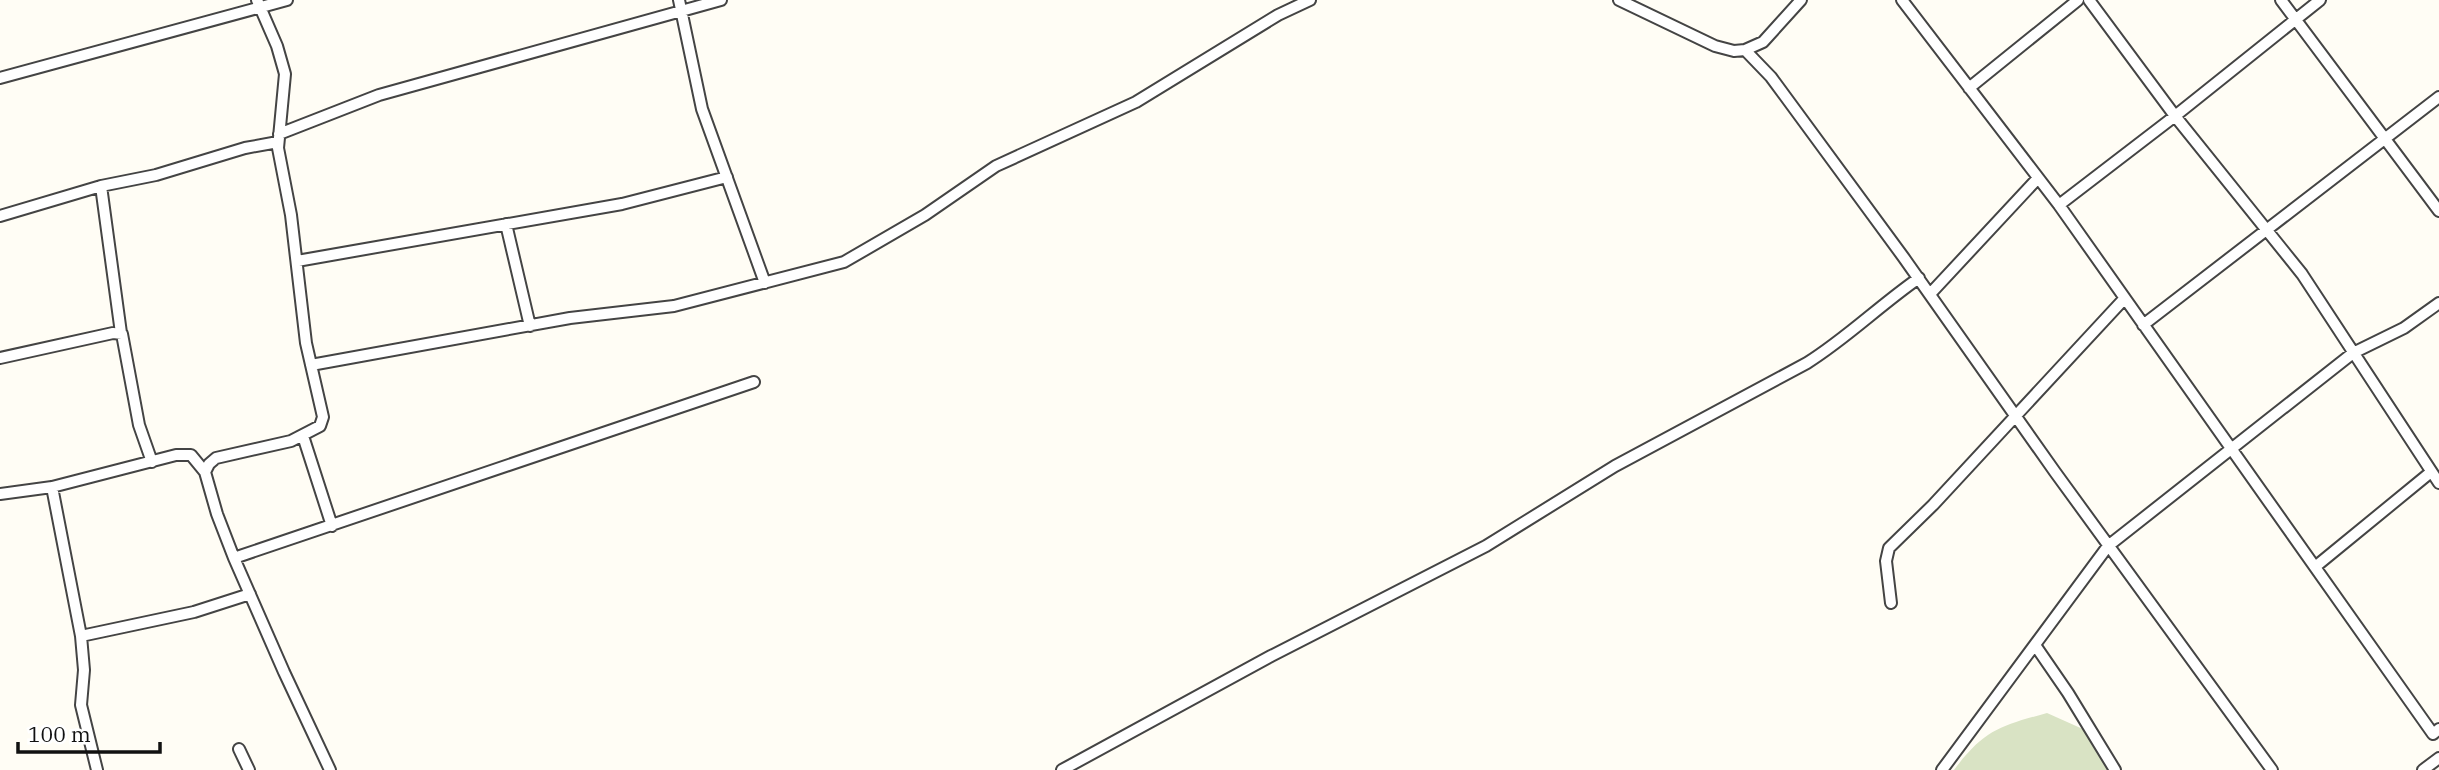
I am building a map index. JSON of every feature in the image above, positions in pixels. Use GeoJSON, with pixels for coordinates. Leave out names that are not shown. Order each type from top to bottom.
{"type":"FeatureCollection","features":[{"type":"Feature","properties":{"kind":"street"},"geometry":{"type":"LineString","coordinates":[[0,78],[259,4],[287,0]]}},
{"type":"Feature","properties":{"kind":"street"},"geometry":{"type":"LineString","coordinates":[[0,216],[101,186],[156,176],[278,138],[379,95],[681,5],[721,0]]}},
{"type":"Feature","properties":{"kind":"street"},"geometry":{"type":"LineString","coordinates":[[311,365],[599,313],[634,312],[674,306],[844,262],[925,215],[996,166],[1136,102],[1268,21],[1310,0]]}},
{"type":"Feature","properties":{"kind":"street"},"geometry":{"type":"LineString","coordinates":[[1619,0],[1715,46],[1734,51],[1745,50],[1763,42],[1801,0]]}},
{"type":"Feature","properties":{"kind":"street"},"geometry":{"type":"LineString","coordinates":[[1902,0],[2059,205],[2437,735]]}},
{"type":"Feature","properties":{"kind":"street"},"geometry":{"type":"LineString","coordinates":[[1969,88],[2078,0]]}},
{"type":"Feature","properties":{"kind":"street"},"geometry":{"type":"LineString","coordinates":[[2090,0],[2175,116],[2302,274],[2439,483]]}},
{"type":"Feature","properties":{"kind":"street"},"geometry":{"type":"LineString","coordinates":[[2281,0],[2439,211]]}},
{"type":"Feature","properties":{"kind":"street"},"geometry":{"type":"LineString","coordinates":[[2059,205],[2320,0]]}},
{"type":"Feature","properties":{"kind":"street"},"geometry":{"type":"LineString","coordinates":[[205,472],[216,458],[303,436],[320,426],[323,417],[311,365],[278,138],[285,74],[277,46],[259,4]]}},
{"type":"Feature","properties":{"kind":"street"},"geometry":{"type":"LineString","coordinates":[[681,5],[702,109],[765,283]]}},
{"type":"Feature","properties":{"kind":"street"},"geometry":{"type":"LineString","coordinates":[[1745,50],[1771,77],[1919,278],[2108,546],[2272,770]]}},
{"type":"Feature","properties":{"kind":"street"},"geometry":{"type":"LineString","coordinates":[[2143,325],[2439,97]]}},
{"type":"Feature","properties":{"kind":"street"},"geometry":{"type":"LineString","coordinates":[[297,261],[622,204],[727,177]]}},
{"type":"Feature","properties":{"kind":"street"},"geometry":{"type":"LineString","coordinates":[[1930,294],[2038,178]]}},
{"type":"Feature","properties":{"kind":"street"},"geometry":{"type":"LineString","coordinates":[[101,186],[121,333],[139,425],[152,462]]}},
{"type":"Feature","properties":{"kind":"street"},"geometry":{"type":"LineString","coordinates":[[506,224],[530,326]]}},
{"type":"Feature","properties":{"kind":"street"},"geometry":{"type":"LineString","coordinates":[[1062,770],[1140,730],[1271,656],[1486,545],[1615,466],[1807,363],[1831,348],[1919,278]]}},
{"type":"Feature","properties":{"kind":"street"},"geometry":{"type":"LineString","coordinates":[[1891,603],[1886,561],[1889,548],[1933,505],[2124,299]]}},
{"type":"Feature","properties":{"kind":"street"},"geometry":{"type":"LineString","coordinates":[[1942,770],[2108,546],[2353,353],[2404,328],[2439,303]]}},
{"type":"Feature","properties":{"kind":"street"},"geometry":{"type":"LineString","coordinates":[[0,358],[121,333]]}},
{"type":"Feature","properties":{"kind":"street"},"geometry":{"type":"LineString","coordinates":[[234,558],[754,382]]}},
{"type":"Feature","properties":{"kind":"street"},"geometry":{"type":"LineString","coordinates":[[303,436],[331,526]]}},
{"type":"Feature","properties":{"kind":"street"},"geometry":{"type":"LineString","coordinates":[[0,494],[52,487],[183,454],[191,455],[205,472],[234,558],[330,770]]}},
{"type":"Feature","properties":{"kind":"street"},"geometry":{"type":"LineString","coordinates":[[2315,567],[2431,472]]}},
{"type":"Feature","properties":{"kind":"street"},"geometry":{"type":"LineString","coordinates":[[52,487],[80,636],[84,670],[81,705],[97,770]]}},
{"type":"Feature","properties":{"kind":"street"},"geometry":{"type":"LineString","coordinates":[[80,636],[194,612],[250,594]]}},
{"type":"Feature","properties":{"kind":"street"},"geometry":{"type":"LineString","coordinates":[[2035,645],[2115,770]]}},
{"type":"Feature","properties":{"kind":"street"},"geometry":{"type":"LineString","coordinates":[[239,748],[249,770]]}},
{"type":"Feature","properties":{"kind":"street"},"geometry":{"type":"LineString","coordinates":[[2423,770],[2439,758]]}},
{"type":"Feature","properties":{"kind":"green space"},"geometry":{"type":"Polygon","coordinates":[[[2047,713],[2085,730],[2111,770],[1954,770],[1975,746],[1994,731],[2047,713]]]}}]}
